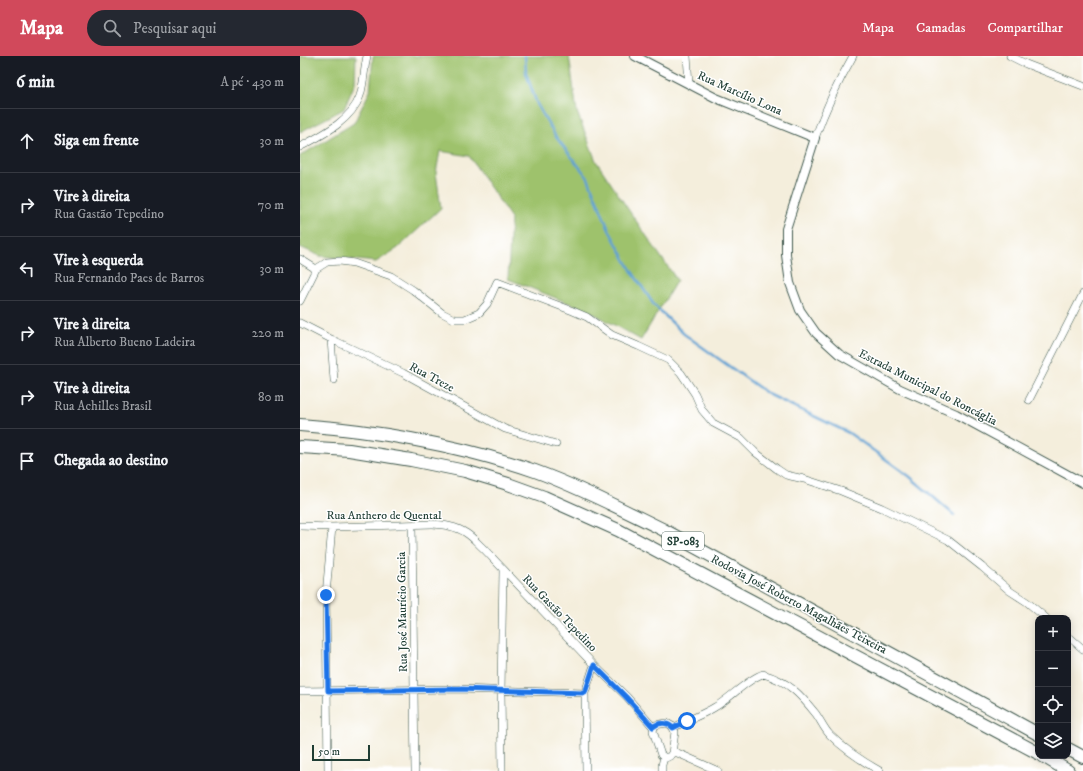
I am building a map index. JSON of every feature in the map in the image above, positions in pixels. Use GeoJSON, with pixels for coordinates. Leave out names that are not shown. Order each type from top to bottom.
{"type":"FeatureCollection","features":[{"type":"Feature","properties":{"kind":"highway","name":"Rodovia José Roberto Magalhães Teixeira"},"geometry":{"type":"LineString","coordinates":[[300,425],[365,431],[452,447],[488,456],[550,477],[602,499],[662,530],[1035,732]]}},
{"type":"Feature","properties":{"kind":"highway","name":"Rodovia José Roberto Magalhães Teixeira"},"geometry":{"type":"LineString","coordinates":[[300,447],[349,450],[411,460],[465,471],[544,497],[629,535],[1035,751]]}},
{"type":"Feature","properties":{"kind":"highway"},"geometry":{"type":"LineString","coordinates":[[1071,751],[1083,757]]}},
{"type":"Feature","properties":{"kind":"highway"},"geometry":{"type":"LineString","coordinates":[[1048,759],[1068,771]]}},
{"type":"Feature","properties":{"kind":"street"},"geometry":{"type":"LineString","coordinates":[[300,147],[323,134],[347,117],[359,96],[368,56]]}},
{"type":"Feature","properties":{"kind":"street","name":"Rua Marcílio Lona"},"geometry":{"type":"LineString","coordinates":[[635,56],[716,98],[814,138]]}},
{"type":"Feature","properties":{"kind":"street"},"geometry":{"type":"LineString","coordinates":[[687,56],[689,84]]}},
{"type":"Feature","properties":{"kind":"street","name":"Estrada Municipal do Roncáglia"},"geometry":{"type":"LineString","coordinates":[[853,56],[839,81],[814,138],[786,229],[786,255],[790,283],[800,310],[816,333],[840,354],[900,389],[956,414],[1083,483]]}},
{"type":"Feature","properties":{"kind":"street"},"geometry":{"type":"LineString","coordinates":[[1010,56],[1026,64],[1083,86]]}},
{"type":"Feature","properties":{"kind":"street"},"geometry":{"type":"LineString","coordinates":[[300,259],[316,269]]}},
{"type":"Feature","properties":{"kind":"street"},"geometry":{"type":"LineString","coordinates":[[300,301],[316,269],[327,262],[340,261],[354,263],[391,276],[442,313],[454,319],[465,319],[479,313],[487,304],[497,282],[587,318],[612,335],[668,360],[681,373],[695,394],[702,410],[713,423],[741,438],[755,452],[786,475],[841,491],[882,508],[948,540],[1010,591],[1027,602],[1042,615]]}},
{"type":"Feature","properties":{"kind":"street"},"geometry":{"type":"LineString","coordinates":[[1029,400],[1083,294]]}},
{"type":"Feature","properties":{"kind":"street","name":"Rua Treze"},"geometry":{"type":"LineString","coordinates":[[300,323],[403,373],[505,429],[556,444]]}},
{"type":"Feature","properties":{"kind":"street"},"geometry":{"type":"LineString","coordinates":[[331,339],[334,380]]}},
{"type":"Feature","properties":{"kind":"street","name":"Rua Anthero de Quental"},"geometry":{"type":"LineString","coordinates":[[300,526],[412,526],[432,524],[446,526],[466,533]]}},
{"type":"Feature","properties":{"kind":"street","name":"Rua José Maurício Garcia"},"geometry":{"type":"LineString","coordinates":[[412,526],[415,771]]}},
{"type":"Feature","properties":{"kind":"street"},"geometry":{"type":"LineString","coordinates":[[328,771],[326,595],[332,527]]}},
{"type":"Feature","properties":{"kind":"street","name":"Rua Gastão Tepedino"},"geometry":{"type":"LineString","coordinates":[[466,533],[485,550],[653,727]]}},
{"type":"Feature","properties":{"kind":"street"},"geometry":{"type":"LineString","coordinates":[[502,771],[501,691],[504,570]]}},
{"type":"Feature","properties":{"kind":"street"},"geometry":{"type":"LineString","coordinates":[[1071,639],[1083,649]]}},
{"type":"Feature","properties":{"kind":"street"},"geometry":{"type":"LineString","coordinates":[[586,771],[585,693],[594,665]]}},
{"type":"Feature","properties":{"kind":"street"},"geometry":{"type":"LineString","coordinates":[[673,728],[715,708],[758,675],[763,674],[782,681],[798,694],[816,714],[830,734],[854,756],[880,771]]}},
{"type":"Feature","properties":{"kind":"street"},"geometry":{"type":"LineString","coordinates":[[300,691],[458,689],[585,693]]}},
{"type":"Feature","properties":{"kind":"street"},"geometry":{"type":"LineString","coordinates":[[667,723],[675,732],[673,751],[670,756],[664,758],[661,755],[652,731],[653,727],[657,724],[667,723]]}},
{"type":"Feature","properties":{"kind":"street"},"geometry":{"type":"LineString","coordinates":[[673,751],[718,771]]}},
{"type":"Feature","properties":{"kind":"street"},"geometry":{"type":"LineString","coordinates":[[662,771],[664,758]]}},
{"type":"Feature","properties":{"kind":"green space"},"geometry":{"type":"Polygon","coordinates":[[[300,56],[356,56],[355,83],[344,109],[300,132],[300,56]]]}},
{"type":"Feature","properties":{"kind":"green space"},"geometry":{"type":"Polygon","coordinates":[[[373,56],[569,56],[577,112],[596,161],[677,280],[641,340],[591,312],[508,279],[511,218],[469,156],[440,151],[436,173],[441,208],[398,248],[376,262],[320,256],[300,247],[300,156],[354,123],[370,91],[373,56]]]}},
{"type":"Feature","properties":{"kind":"waterway"},"geometry":{"type":"LineString","coordinates":[[525,56],[526,73],[537,104],[556,137],[588,178],[609,230],[631,270],[654,305],[684,334],[768,394],[849,433],[909,476],[954,515]]}},
{"type":"Feature","properties":{"kind":"route"},"geometry":{"type":"LineString","coordinates":[[326,595],[328,691],[458,689],[585,693],[594,665],[653,727],[657,724],[667,723],[673,728],[687,721]]}}]}
